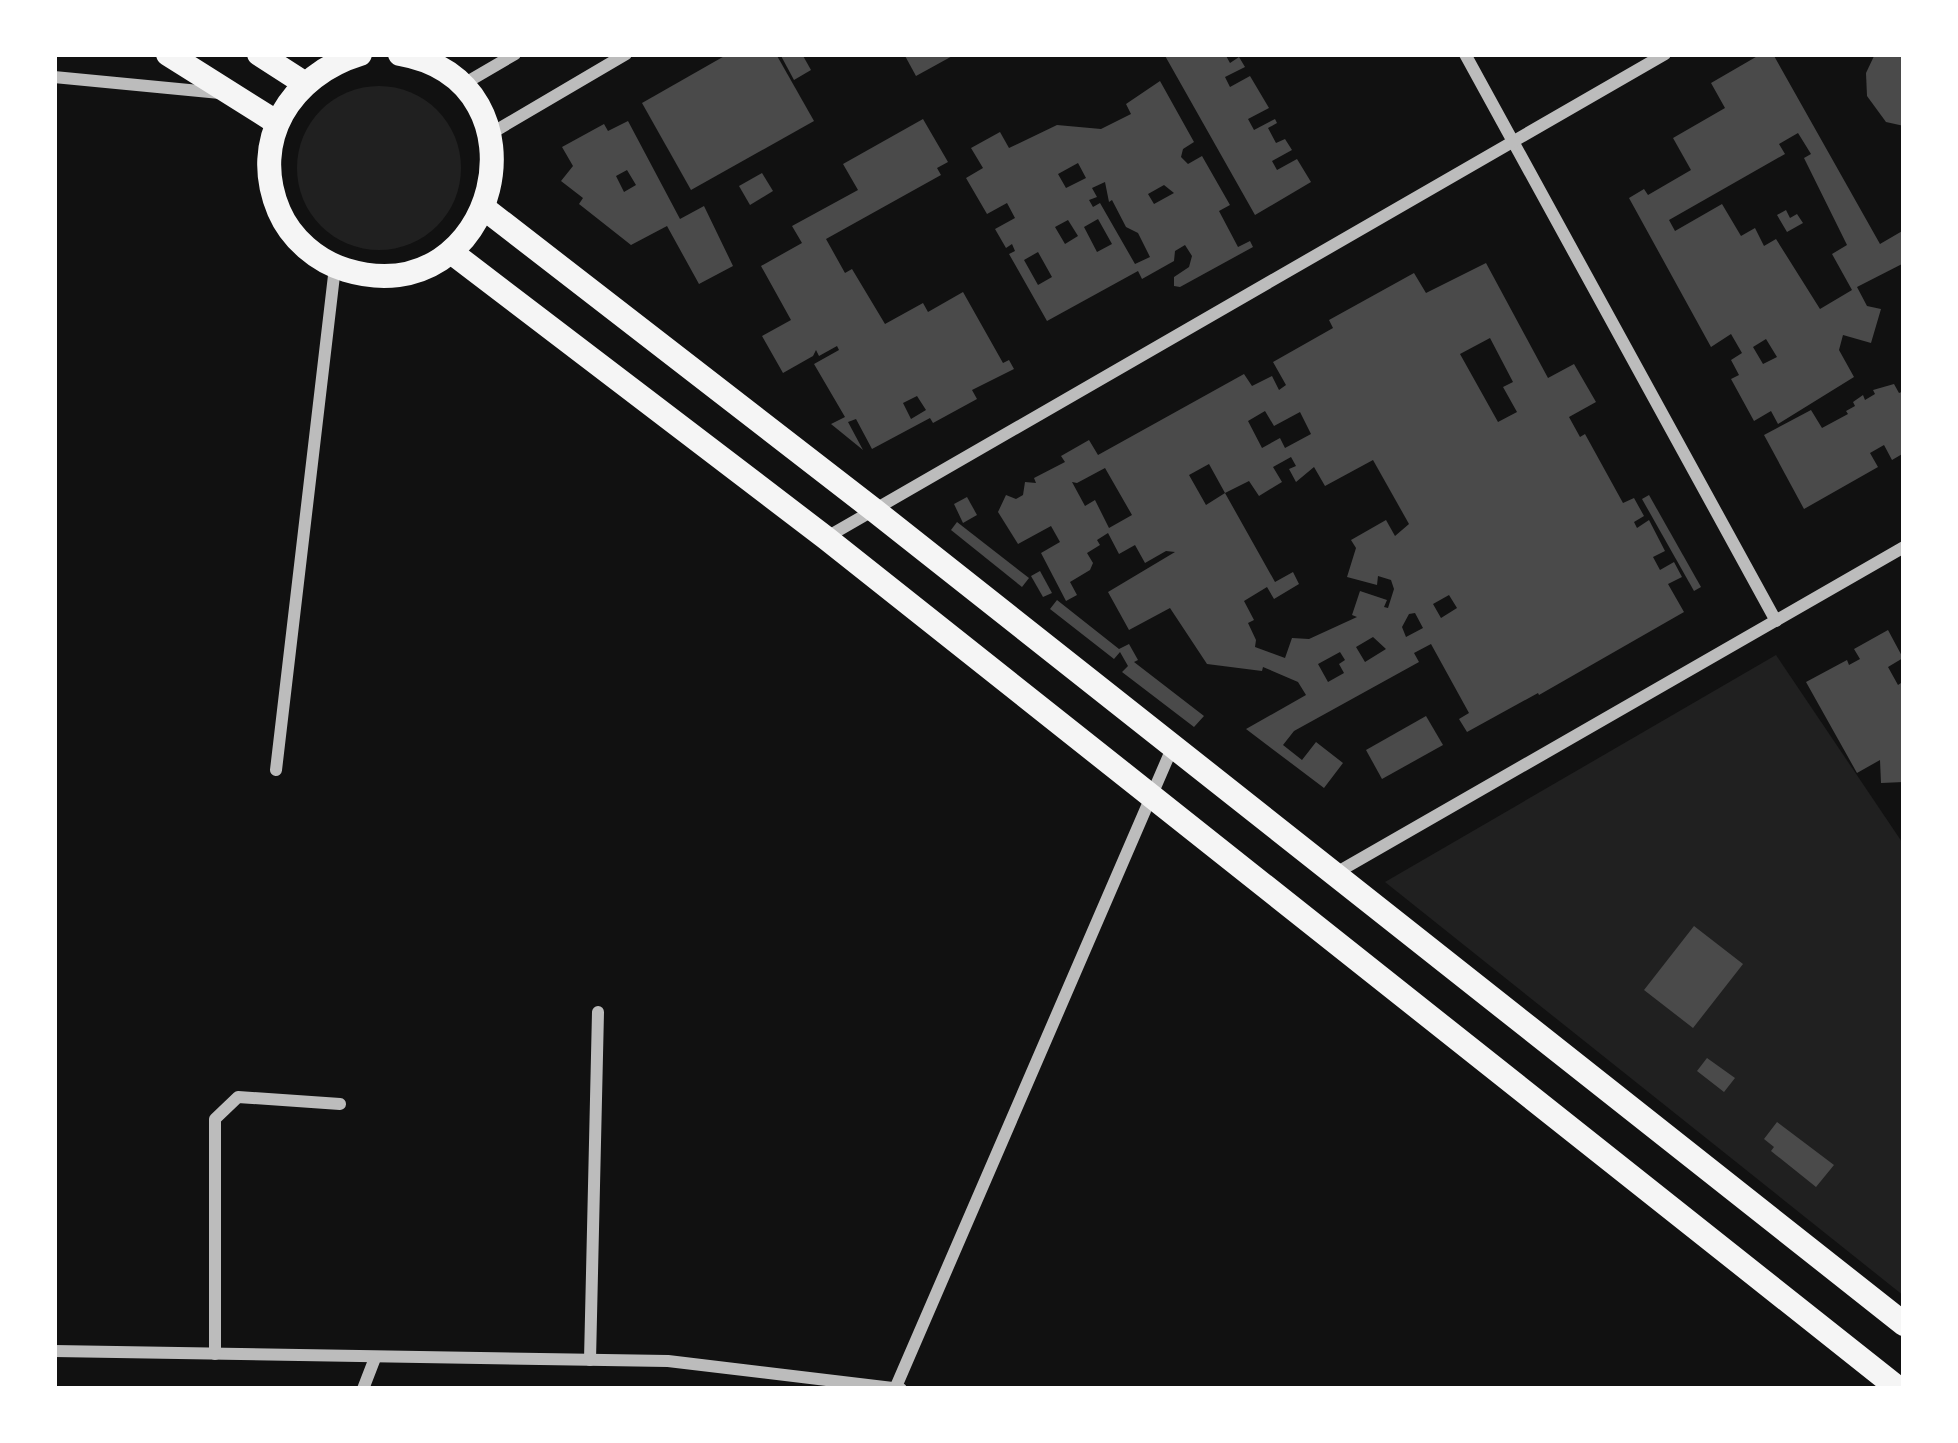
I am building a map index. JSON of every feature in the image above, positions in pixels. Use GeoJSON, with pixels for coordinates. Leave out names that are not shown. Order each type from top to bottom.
{"type":"FeatureCollection","features":[{"type":"Feature","properties":{"kind":"main road"},"geometry":{"type":"LineString","coordinates":[[168,54],[276,122]]}},
{"type":"Feature","properties":{"kind":"main road"},"geometry":{"type":"LineString","coordinates":[[259,54],[304,83]]}},
{"type":"Feature","properties":{"kind":"main road"},"geometry":{"type":"LineString","coordinates":[[360,54],[332,58],[304,83],[276,122],[268,171],[277,206],[296,238],[335,267],[383,276],[407,274],[451,252],[471,232],[485,209],[494,159],[490,134],[475,100],[462,85],[440,68],[400,54]]}},
{"type":"Feature","properties":{"kind":"main road"},"geometry":{"type":"LineString","coordinates":[[485,209],[874,510],[1904,1324]]}},
{"type":"Feature","properties":{"kind":"main road"},"geometry":{"type":"LineString","coordinates":[[451,252],[826,538],[1899,1389]]}},
{"type":"Feature","properties":{"kind":"street"},"geometry":{"type":"LineString","coordinates":[[462,85],[515,54]]}},
{"type":"Feature","properties":{"kind":"street"},"geometry":{"type":"LineString","coordinates":[[490,134],[626,54]]}},
{"type":"Feature","properties":{"kind":"street"},"geometry":{"type":"LineString","coordinates":[[1465,54],[1776,620]]}},
{"type":"Feature","properties":{"kind":"street"},"geometry":{"type":"LineString","coordinates":[[826,538],[1665,54]]}},
{"type":"Feature","properties":{"kind":"street"},"geometry":{"type":"LineString","coordinates":[[54,76],[237,95]]}},
{"type":"Feature","properties":{"kind":"street"},"geometry":{"type":"LineString","coordinates":[[276,770],[335,267]]}},
{"type":"Feature","properties":{"kind":"street"},"geometry":{"type":"LineString","coordinates":[[1335,874],[1904,547]]}},
{"type":"Feature","properties":{"kind":"street"},"geometry":{"type":"LineString","coordinates":[[54,1351],[668,1360],[897,1388],[1173,746]]}},
{"type":"Feature","properties":{"kind":"street"},"geometry":{"type":"LineString","coordinates":[[590,1360],[598,1012]]}},
{"type":"Feature","properties":{"kind":"street"},"geometry":{"type":"LineString","coordinates":[[215,1354],[215,1119],[238,1097],[340,1104]]}},
{"type":"Feature","properties":{"kind":"street"},"geometry":{"type":"LineString","coordinates":[[364,1389],[375,1358]]}},
{"type":"Feature","properties":{"kind":"shaded area"},"geometry":{"type":"Polygon","coordinates":[[[379,86],[410,92],[437,110],[455,137],[461,168],[455,199],[437,226],[410,244],[379,250],[348,244],[321,226],[303,199],[297,168],[303,137],[321,110],[348,92],[379,86]]]}},
{"type":"Feature","properties":{"kind":"shaded area"},"geometry":{"type":"Polygon","coordinates":[[[1776,655],[1904,845],[1904,1296],[1385,882],[1776,655]]]}},
{"type":"Feature","properties":{"kind":"building"},"geometry":{"type":"Polygon","coordinates":[[[728,54],[776,54],[814,121],[691,190],[642,103],[728,54]]]}},
{"type":"Feature","properties":{"kind":"building"},"geometry":{"type":"Polygon","coordinates":[[[780,54],[802,54],[811,70],[794,80],[780,54]]]}},
{"type":"Feature","properties":{"kind":"building"},"geometry":{"type":"Polygon","coordinates":[[[904,54],[956,54],[916,76],[904,54]]]}},
{"type":"Feature","properties":{"kind":"building"},"geometry":{"type":"Polygon","coordinates":[[[1164,54],[1225,54],[1230,63],[1239,57],[1245,67],[1225,77],[1230,87],[1250,76],[1269,108],[1248,119],[1254,130],[1275,119],[1277,123],[1268,128],[1276,143],[1285,139],[1292,150],[1272,161],[1277,170],[1297,159],[1311,182],[1255,215],[1164,54]]]}},
{"type":"Feature","properties":{"kind":"building"},"geometry":{"type":"Polygon","coordinates":[[[1761,54],[1773,54],[1880,244],[1904,230],[1904,263],[1857,287],[1867,306],[1881,309],[1871,343],[1843,335],[1839,350],[1854,377],[1778,424],[1771,411],[1754,421],[1731,379],[1739,375],[1731,360],[1742,353],[1731,334],[1711,347],[1629,198],[1644,189],[1648,195],[1691,170],[1673,138],[1725,108],[1711,83],[1761,54]],[[1798,133],[1779,144],[1785,154],[1669,220],[1675,231],[1722,204],[1741,236],[1755,228],[1764,246],[1776,239],[1820,309],[1852,290],[1832,254],[1847,245],[1804,158],[1811,154],[1798,133]],[[1766,339],[1753,347],[1763,364],[1777,357],[1766,339]]]}},
{"type":"Feature","properties":{"kind":"building"},"geometry":{"type":"Polygon","coordinates":[[[1875,54],[1904,54],[1904,126],[1886,122],[1867,96],[1866,73],[1875,54]]]}},
{"type":"Feature","properties":{"kind":"building"},"geometry":{"type":"Polygon","coordinates":[[[1160,81],[1194,142],[1183,149],[1181,157],[1188,164],[1202,156],[1230,205],[1219,211],[1238,247],[1250,241],[1253,247],[1174,286],[1174,277],[1189,267],[1192,256],[1185,245],[1175,251],[1174,261],[1142,279],[1138,271],[1047,321],[1009,254],[1015,251],[1012,244],[1006,248],[995,229],[1015,218],[1007,203],[987,214],[966,178],[983,168],[971,148],[1000,132],[1009,148],[1057,125],[1101,129],[1131,114],[1126,104],[1160,81]],[[1078,163],[1058,174],[1066,188],[1086,178],[1078,163]],[[1105,182],[1092,188],[1097,197],[1089,200],[1093,207],[1100,203],[1135,264],[1150,257],[1138,233],[1126,227],[1112,200],[1109,202],[1105,182]],[[1164,185],[1148,194],[1154,204],[1174,193],[1164,185]],[[1098,219],[1084,227],[1097,252],[1112,244],[1098,219]],[[1068,220],[1055,227],[1065,244],[1078,236],[1068,220]],[[1038,252],[1024,260],[1038,285],[1052,277],[1038,252]]]}},
{"type":"Feature","properties":{"kind":"building"},"geometry":{"type":"Polygon","coordinates":[[[923,119],[948,162],[937,168],[941,175],[826,239],[845,273],[852,269],[885,324],[923,303],[928,312],[963,292],[1003,363],[1009,360],[1014,369],[972,390],[977,399],[872,449],[856,419],[848,422],[863,450],[831,424],[845,417],[814,364],[839,350],[837,346],[819,356],[816,350],[783,373],[762,336],[791,320],[761,266],[802,243],[792,226],[858,190],[843,164],[923,119]],[[917,396],[903,403],[911,419],[926,410],[917,396]]]}},
{"type":"Feature","properties":{"kind":"building"},"geometry":{"type":"Polygon","coordinates":[[[628,121],[680,219],[704,206],[733,266],[699,284],[667,226],[631,245],[579,204],[583,198],[561,181],[573,166],[562,147],[604,124],[608,131],[628,121]],[[627,170],[616,176],[624,192],[636,185],[627,170]]]}},
{"type":"Feature","properties":{"kind":"building"},"geometry":{"type":"Polygon","coordinates":[[[762,173],[773,191],[750,205],[739,186],[762,173]]]}},
{"type":"Feature","properties":{"kind":"building"},"geometry":{"type":"Polygon","coordinates":[[[1786,210],[1790,218],[1797,214],[1803,223],[1787,232],[1777,215],[1786,210]]]}},
{"type":"Feature","properties":{"kind":"building"},"geometry":{"type":"Polygon","coordinates":[[[1486,263],[1548,378],[1574,364],[1596,402],[1569,417],[1580,437],[1585,434],[1623,503],[1634,498],[1644,516],[1634,522],[1637,528],[1649,520],[1665,551],[1653,557],[1660,570],[1674,562],[1682,577],[1668,584],[1684,612],[1467,732],[1459,719],[1469,713],[1431,644],[1414,653],[1419,662],[1294,731],[1283,745],[1302,760],[1316,742],[1343,763],[1324,788],[1246,729],[1306,695],[1298,682],[1263,667],[1262,671],[1207,664],[1170,608],[1129,630],[1108,592],[1175,552],[1166,551],[1145,563],[1135,545],[1119,554],[1108,533],[1087,553],[1093,563],[1090,570],[1070,582],[1077,595],[1066,601],[1041,553],[1060,542],[1051,526],[1018,544],[998,512],[1006,495],[1016,499],[1023,495],[1025,482],[1036,483],[1034,478],[1065,462],[1061,456],[1089,440],[1098,455],[1244,374],[1252,386],[1272,376],[1279,390],[1286,385],[1273,362],[1333,328],[1329,320],[1414,273],[1426,293],[1486,263]],[[1490,338],[1460,354],[1498,422],[1517,412],[1503,387],[1513,382],[1490,338]],[[1265,411],[1248,421],[1262,448],[1280,438],[1285,448],[1311,434],[1300,412],[1274,426],[1265,411]],[[1291,457],[1273,467],[1282,482],[1259,496],[1249,481],[1225,493],[1275,582],[1293,572],[1299,584],[1274,599],[1267,587],[1244,601],[1254,620],[1248,623],[1255,647],[1285,658],[1292,638],[1309,639],[1357,617],[1352,615],[1360,591],[1387,600],[1384,607],[1388,608],[1394,589],[1391,580],[1378,576],[1377,585],[1347,577],[1356,548],[1351,540],[1386,520],[1395,536],[1409,524],[1373,460],[1325,486],[1314,467],[1296,482],[1289,469],[1296,466],[1291,457]],[[1209,464],[1189,475],[1206,505],[1225,493],[1209,464]],[[1105,468],[1072,482],[1085,506],[1095,500],[1109,528],[1132,515],[1105,468]],[[1449,595],[1433,604],[1441,618],[1457,608],[1449,595]],[[1415,613],[1409,614],[1402,627],[1406,637],[1423,628],[1415,613]],[[1373,637],[1356,647],[1365,662],[1386,649],[1373,637]],[[1340,652],[1318,664],[1328,682],[1344,673],[1340,652]]]}},
{"type":"Feature","properties":{"kind":"building"},"geometry":{"type":"Polygon","coordinates":[[[1894,384],[1899,393],[1904,391],[1904,453],[1892,460],[1884,445],[1870,453],[1878,467],[1804,509],[1764,435],[1811,410],[1822,428],[1848,414],[1863,395],[1865,400],[1875,394],[1873,390],[1894,384]]]}},
{"type":"Feature","properties":{"kind":"building"},"geometry":{"type":"Polygon","coordinates":[[[1649,495],[1701,587],[1694,591],[1642,499],[1649,495]]]}},
{"type":"Feature","properties":{"kind":"building"},"geometry":{"type":"Polygon","coordinates":[[[967,497],[977,515],[963,523],[954,504],[967,497]]]}},
{"type":"Feature","properties":{"kind":"building"},"geometry":{"type":"Polygon","coordinates":[[[957,522],[1029,578],[1022,587],[951,530],[957,522]]]}},
{"type":"Feature","properties":{"kind":"building"},"geometry":{"type":"Polygon","coordinates":[[[1040,571],[1052,593],[1043,597],[1031,576],[1040,571]]]}},
{"type":"Feature","properties":{"kind":"building"},"geometry":{"type":"Polygon","coordinates":[[[1057,600],[1119,649],[1129,644],[1138,660],[1134,662],[1204,716],[1194,727],[1122,672],[1128,666],[1120,652],[1114,659],[1050,609],[1057,600]]]}},
{"type":"Feature","properties":{"kind":"building"},"geometry":{"type":"Polygon","coordinates":[[[1888,630],[1903,658],[1888,667],[1898,685],[1904,681],[1904,782],[1881,783],[1880,760],[1857,773],[1806,682],[1847,660],[1849,665],[1860,659],[1854,649],[1888,630]]]}},
{"type":"Feature","properties":{"kind":"building"},"geometry":{"type":"Polygon","coordinates":[[[1426,716],[1443,745],[1382,779],[1366,750],[1426,716]]]}},
{"type":"Feature","properties":{"kind":"building"},"geometry":{"type":"Polygon","coordinates":[[[1694,926],[1743,964],[1693,1028],[1644,990],[1694,926]]]}},
{"type":"Feature","properties":{"kind":"building"},"geometry":{"type":"Polygon","coordinates":[[[1707,1058],[1735,1078],[1724,1092],[1697,1071],[1707,1058]]]}},
{"type":"Feature","properties":{"kind":"building"},"geometry":{"type":"Polygon","coordinates":[[[1777,1122],[1834,1165],[1816,1187],[1771,1151],[1774,1147],[1764,1139],[1777,1122]]]}}]}
